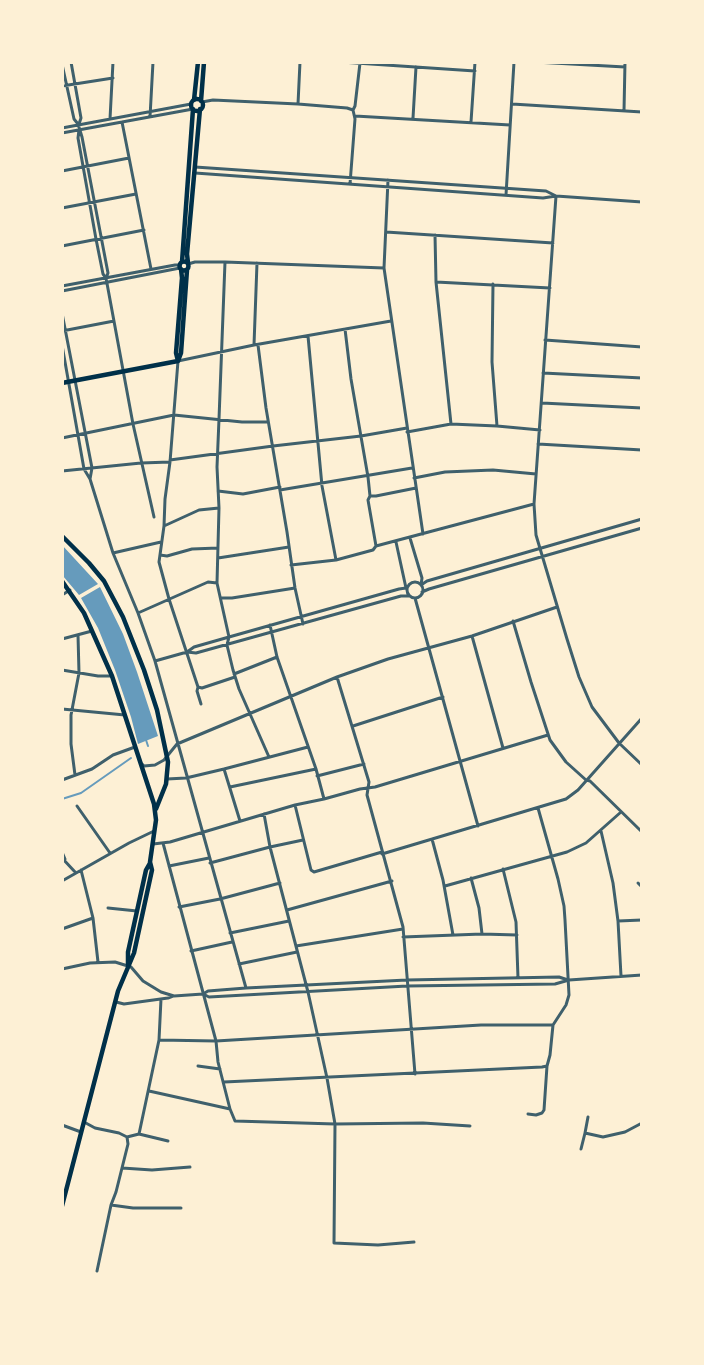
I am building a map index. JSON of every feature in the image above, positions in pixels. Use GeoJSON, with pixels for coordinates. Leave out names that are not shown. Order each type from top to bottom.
{"type":"FeatureCollection","features":[{"type":"Feature","properties":{"kind":"main road"},"geometry":{"type":"LineString","coordinates":[[184,266],[193,105],[198,62]]}},
{"type":"Feature","properties":{"kind":"main road"},"geometry":{"type":"LineString","coordinates":[[62,383],[178,361],[176,353],[182,278],[187,254],[196,167],[204,62]]}},
{"type":"Feature","properties":{"kind":"main road"},"geometry":{"type":"LineString","coordinates":[[193,105],[202,101]]}},
{"type":"Feature","properties":{"kind":"main road"},"geometry":{"type":"LineString","coordinates":[[193,105],[200,109]]}},
{"type":"Feature","properties":{"kind":"main road"},"geometry":{"type":"LineString","coordinates":[[62,536],[100,576],[123,617],[151,692],[168,756],[167,780],[156,809]]}},
{"type":"Feature","properties":{"kind":"main road"},"geometry":{"type":"LineString","coordinates":[[62,581],[70,590],[92,630],[112,676],[156,809],[150,862],[146,870],[128,952],[128,965]]}},
{"type":"Feature","properties":{"kind":"main road"},"geometry":{"type":"LineString","coordinates":[[63,1205],[80,1132],[116,1002],[134,953],[152,870],[150,862]]}},
{"type":"Feature","properties":{"kind":"street"},"geometry":{"type":"LineString","coordinates":[[71,62],[81,118],[78,124]]}},
{"type":"Feature","properties":{"kind":"street"},"geometry":{"type":"LineString","coordinates":[[111,124],[113,62]]}},
{"type":"Feature","properties":{"kind":"street"},"geometry":{"type":"LineString","coordinates":[[150,117],[153,62]]}},
{"type":"Feature","properties":{"kind":"street"},"geometry":{"type":"LineString","coordinates":[[298,104],[300,62]]}},
{"type":"Feature","properties":{"kind":"street"},"geometry":{"type":"LineString","coordinates":[[341,62],[475,71]]}},
{"type":"Feature","properties":{"kind":"street"},"geometry":{"type":"LineString","coordinates":[[470,122],[475,62]]}},
{"type":"Feature","properties":{"kind":"street"},"geometry":{"type":"LineString","coordinates":[[506,195],[514,62]]}},
{"type":"Feature","properties":{"kind":"street"},"geometry":{"type":"LineString","coordinates":[[535,62],[625,65],[624,111]]}},
{"type":"Feature","properties":{"kind":"street"},"geometry":{"type":"LineString","coordinates":[[350,184],[355,116],[353,110],[360,63]]}},
{"type":"Feature","properties":{"kind":"street"},"geometry":{"type":"LineString","coordinates":[[62,64],[74,119],[78,124],[82,137],[108,273],[106,278]]}},
{"type":"Feature","properties":{"kind":"street"},"geometry":{"type":"LineString","coordinates":[[413,118],[416,67]]}},
{"type":"Feature","properties":{"kind":"street"},"geometry":{"type":"LineString","coordinates":[[62,86],[113,78]]}},
{"type":"Feature","properties":{"kind":"street"},"geometry":{"type":"LineString","coordinates":[[202,101],[298,104],[353,110]]}},
{"type":"Feature","properties":{"kind":"street"},"geometry":{"type":"LineString","coordinates":[[512,104],[642,112]]}},
{"type":"Feature","properties":{"kind":"street"},"geometry":{"type":"LineString","coordinates":[[62,128],[110,118],[193,105]]}},
{"type":"Feature","properties":{"kind":"street"},"geometry":{"type":"LineString","coordinates":[[62,133],[150,117],[193,105]]}},
{"type":"Feature","properties":{"kind":"street"},"geometry":{"type":"LineString","coordinates":[[355,116],[510,125]]}},
{"type":"Feature","properties":{"kind":"street"},"geometry":{"type":"LineString","coordinates":[[122,122],[151,269]]}},
{"type":"Feature","properties":{"kind":"street"},"geometry":{"type":"LineString","coordinates":[[79,130],[78,138],[89,203],[103,274],[106,278],[141,463],[154,517]]}},
{"type":"Feature","properties":{"kind":"street"},"geometry":{"type":"LineString","coordinates":[[62,171],[129,158]]}},
{"type":"Feature","properties":{"kind":"street"},"geometry":{"type":"LineString","coordinates":[[196,167],[546,191],[556,196]]}},
{"type":"Feature","properties":{"kind":"street"},"geometry":{"type":"LineString","coordinates":[[195,173],[543,198],[556,196],[642,202]]}},
{"type":"Feature","properties":{"kind":"street"},"geometry":{"type":"LineString","coordinates":[[388,180],[384,268],[423,534]]}},
{"type":"Feature","properties":{"kind":"street"},"geometry":{"type":"LineString","coordinates":[[62,208],[136,194]]}},
{"type":"Feature","properties":{"kind":"street"},"geometry":{"type":"LineString","coordinates":[[556,196],[534,504],[536,535],[579,677],[588,699],[619,743],[642,766]]}},
{"type":"Feature","properties":{"kind":"street"},"geometry":{"type":"LineString","coordinates":[[62,246],[144,230]]}},
{"type":"Feature","properties":{"kind":"street"},"geometry":{"type":"LineString","coordinates":[[386,232],[553,243]]}},
{"type":"Feature","properties":{"kind":"street"},"geometry":{"type":"LineString","coordinates":[[435,235],[436,282],[451,424]]}},
{"type":"Feature","properties":{"kind":"street"},"geometry":{"type":"LineString","coordinates":[[62,292],[195,262],[384,268]]}},
{"type":"Feature","properties":{"kind":"street"},"geometry":{"type":"LineString","coordinates":[[225,262],[220,352],[217,583],[229,637],[227,645],[234,676],[269,757]]}},
{"type":"Feature","properties":{"kind":"street"},"geometry":{"type":"LineString","coordinates":[[257,263],[256,345],[295,588],[303,624]]}},
{"type":"Feature","properties":{"kind":"street"},"geometry":{"type":"LineString","coordinates":[[62,286],[151,269],[184,266]]}},
{"type":"Feature","properties":{"kind":"street"},"geometry":{"type":"LineString","coordinates":[[436,282],[550,288]]}},
{"type":"Feature","properties":{"kind":"street"},"geometry":{"type":"LineString","coordinates":[[493,284],[492,362],[496,426]]}},
{"type":"Feature","properties":{"kind":"street"},"geometry":{"type":"LineString","coordinates":[[62,313],[92,468],[90,479]]}},
{"type":"Feature","properties":{"kind":"street"},"geometry":{"type":"LineString","coordinates":[[64,331],[114,321]]}},
{"type":"Feature","properties":{"kind":"street"},"geometry":{"type":"LineString","coordinates":[[201,704],[197,691],[198,687],[169,599],[160,565],[178,361],[391,321]]}},
{"type":"Feature","properties":{"kind":"street"},"geometry":{"type":"LineString","coordinates":[[345,329],[351,379],[368,476],[370,496],[368,500],[376,546]]}},
{"type":"Feature","properties":{"kind":"street"},"geometry":{"type":"LineString","coordinates":[[308,336],[322,483],[336,560]]}},
{"type":"Feature","properties":{"kind":"street"},"geometry":{"type":"LineString","coordinates":[[546,340],[642,347]]}},
{"type":"Feature","properties":{"kind":"street"},"geometry":{"type":"LineString","coordinates":[[62,345],[84,469],[90,479],[113,553],[138,613],[155,661],[186,778],[246,988]]}},
{"type":"Feature","properties":{"kind":"street"},"geometry":{"type":"LineString","coordinates":[[543,373],[642,378]]}},
{"type":"Feature","properties":{"kind":"street"},"geometry":{"type":"LineString","coordinates":[[542,403],[642,408]]}},
{"type":"Feature","properties":{"kind":"street"},"geometry":{"type":"LineString","coordinates":[[62,438],[174,414],[242,422],[268,422]]}},
{"type":"Feature","properties":{"kind":"street"},"geometry":{"type":"LineString","coordinates":[[62,471],[170,461],[218,453],[319,442],[451,424],[540,430]]}},
{"type":"Feature","properties":{"kind":"street"},"geometry":{"type":"LineString","coordinates":[[538,444],[642,450]]}},
{"type":"Feature","properties":{"kind":"street"},"geometry":{"type":"LineString","coordinates":[[218,491],[243,494],[412,468]]}},
{"type":"Feature","properties":{"kind":"street"},"geometry":{"type":"LineString","coordinates":[[414,478],[445,472],[493,470],[536,474]]}},
{"type":"Feature","properties":{"kind":"street"},"geometry":{"type":"LineString","coordinates":[[370,496],[416,488]]}},
{"type":"Feature","properties":{"kind":"street"},"geometry":{"type":"LineString","coordinates":[[292,565],[336,560],[373,550],[376,546],[534,504]]}},
{"type":"Feature","properties":{"kind":"street"},"geometry":{"type":"LineString","coordinates":[[164,526],[199,510],[219,508]]}},
{"type":"Feature","properties":{"kind":"street"},"geometry":{"type":"LineString","coordinates":[[155,661],[270,625],[406,588],[414,581],[421,584],[642,519]]}},
{"type":"Feature","properties":{"kind":"street"},"geometry":{"type":"LineString","coordinates":[[187,652],[196,653],[227,645],[401,596],[419,597],[422,592],[429,589],[642,528]]}},
{"type":"Feature","properties":{"kind":"street"},"geometry":{"type":"LineString","coordinates":[[608,529],[610,537]]}},
{"type":"Feature","properties":{"kind":"street"},"geometry":{"type":"LineString","coordinates":[[410,538],[422,578],[422,592]]}},
{"type":"Feature","properties":{"kind":"street"},"geometry":{"type":"LineString","coordinates":[[113,553],[161,542]]}},
{"type":"Feature","properties":{"kind":"street"},"geometry":{"type":"LineString","coordinates":[[396,542],[409,596]]}},
{"type":"Feature","properties":{"kind":"street"},"geometry":{"type":"LineString","coordinates":[[218,558],[289,547]]}},
{"type":"Feature","properties":{"kind":"street"},"geometry":{"type":"LineString","coordinates":[[160,555],[167,556],[192,549],[218,548]]}},
{"type":"Feature","properties":{"kind":"street"},"geometry":{"type":"LineString","coordinates":[[138,613],[208,582],[217,583]]}},
{"type":"Feature","properties":{"kind":"street"},"geometry":{"type":"LineString","coordinates":[[221,598],[295,588]]}},
{"type":"Feature","properties":{"kind":"street"},"geometry":{"type":"LineString","coordinates":[[62,595],[70,590]]}},
{"type":"Feature","properties":{"kind":"street"},"geometry":{"type":"LineString","coordinates":[[415,598],[478,826]]}},
{"type":"Feature","properties":{"kind":"street"},"geometry":{"type":"LineString","coordinates":[[140,764],[144,766],[155,765],[164,760],[177,744],[337,677],[388,659],[472,636],[557,607]]}},
{"type":"Feature","properties":{"kind":"street"},"geometry":{"type":"LineString","coordinates":[[513,621],[548,735],[566,762],[586,780],[590,781],[642,832]]}},
{"type":"Feature","properties":{"kind":"street"},"geometry":{"type":"LineString","coordinates":[[270,625],[278,657],[324,799]]}},
{"type":"Feature","properties":{"kind":"street"},"geometry":{"type":"LineString","coordinates":[[62,639],[92,630]]}},
{"type":"Feature","properties":{"kind":"street"},"geometry":{"type":"LineString","coordinates":[[75,775],[71,744],[72,711],[79,673],[78,635]]}},
{"type":"Feature","properties":{"kind":"street"},"geometry":{"type":"LineString","coordinates":[[472,636],[504,748]]}},
{"type":"Feature","properties":{"kind":"street"},"geometry":{"type":"LineString","coordinates":[[198,687],[202,688],[278,657]]}},
{"type":"Feature","properties":{"kind":"street"},"geometry":{"type":"LineString","coordinates":[[62,670],[98,676],[112,676]]}},
{"type":"Feature","properties":{"kind":"street"},"geometry":{"type":"LineString","coordinates":[[337,677],[369,782],[367,795],[382,853],[392,881],[403,929],[415,1074]]}},
{"type":"Feature","properties":{"kind":"street"},"geometry":{"type":"LineString","coordinates":[[353,726],[443,698]]}},
{"type":"Feature","properties":{"kind":"street"},"geometry":{"type":"LineString","coordinates":[[62,709],[125,714]]}},
{"type":"Feature","properties":{"kind":"street"},"geometry":{"type":"LineString","coordinates":[[294,805],[311,870],[314,872],[432,840],[538,808],[572,795],[642,718]]}},
{"type":"Feature","properties":{"kind":"street"},"geometry":{"type":"LineString","coordinates":[[153,844],[163,843],[294,805],[367,788],[548,735]]}},
{"type":"Feature","properties":{"kind":"street"},"geometry":{"type":"LineString","coordinates":[[62,780],[92,769],[113,755],[135,747]]}},
{"type":"Feature","properties":{"kind":"street"},"geometry":{"type":"LineString","coordinates":[[167,780],[186,778],[308,747]]}},
{"type":"Feature","properties":{"kind":"street"},"geometry":{"type":"LineString","coordinates":[[317,776],[364,764]]}},
{"type":"Feature","properties":{"kind":"street"},"geometry":{"type":"LineString","coordinates":[[224,769],[240,821]]}},
{"type":"Feature","properties":{"kind":"street"},"geometry":{"type":"LineString","coordinates":[[230,787],[316,770]]}},
{"type":"Feature","properties":{"kind":"street"},"geometry":{"type":"LineString","coordinates":[[77,806],[110,854]]}},
{"type":"Feature","properties":{"kind":"street"},"geometry":{"type":"LineString","coordinates":[[528,1114],[536,1115],[544,1110],[547,1066],[553,1038],[553,1025],[566,1005],[569,980],[564,906],[538,808]]}},
{"type":"Feature","properties":{"kind":"street"},"geometry":{"type":"LineString","coordinates":[[445,886],[552,856],[586,843],[621,812]]}},
{"type":"Feature","properties":{"kind":"street"},"geometry":{"type":"LineString","coordinates":[[264,814],[270,847],[318,1034],[335,1124],[334,1243],[378,1245],[414,1242]]}},
{"type":"Feature","properties":{"kind":"street"},"geometry":{"type":"LineString","coordinates":[[601,830],[618,921],[621,976]]}},
{"type":"Feature","properties":{"kind":"street"},"geometry":{"type":"LineString","coordinates":[[62,881],[155,831]]}},
{"type":"Feature","properties":{"kind":"street"},"geometry":{"type":"LineString","coordinates":[[210,863],[303,840]]}},
{"type":"Feature","properties":{"kind":"street"},"geometry":{"type":"LineString","coordinates":[[432,840],[445,886],[453,935]]}},
{"type":"Feature","properties":{"kind":"street"},"geometry":{"type":"LineString","coordinates":[[163,843],[216,1041],[220,1069],[230,1109],[235,1121],[335,1124],[422,1123],[470,1126]]}},
{"type":"Feature","properties":{"kind":"street"},"geometry":{"type":"LineString","coordinates":[[62,852],[64,859],[76,873]]}},
{"type":"Feature","properties":{"kind":"street"},"geometry":{"type":"LineString","coordinates":[[169,866],[209,858]]}},
{"type":"Feature","properties":{"kind":"street"},"geometry":{"type":"LineString","coordinates":[[503,869],[514,908],[518,978]]}},
{"type":"Feature","properties":{"kind":"street"},"geometry":{"type":"LineString","coordinates":[[81,870],[93,918],[98,962]]}},
{"type":"Feature","properties":{"kind":"street"},"geometry":{"type":"LineString","coordinates":[[472,878],[479,908],[482,934]]}},
{"type":"Feature","properties":{"kind":"street"},"geometry":{"type":"LineString","coordinates":[[287,910],[392,881]]}},
{"type":"Feature","properties":{"kind":"street"},"geometry":{"type":"LineString","coordinates":[[179,907],[220,899],[280,883]]}},
{"type":"Feature","properties":{"kind":"street"},"geometry":{"type":"LineString","coordinates":[[638,883],[642,887]]}},
{"type":"Feature","properties":{"kind":"street"},"geometry":{"type":"LineString","coordinates":[[108,908],[137,911]]}},
{"type":"Feature","properties":{"kind":"street"},"geometry":{"type":"LineString","coordinates":[[62,929],[93,918]]}},
{"type":"Feature","properties":{"kind":"street"},"geometry":{"type":"LineString","coordinates":[[618,921],[642,920]]}},
{"type":"Feature","properties":{"kind":"street"},"geometry":{"type":"LineString","coordinates":[[230,933],[289,921]]}},
{"type":"Feature","properties":{"kind":"street"},"geometry":{"type":"LineString","coordinates":[[296,946],[403,929]]}},
{"type":"Feature","properties":{"kind":"street"},"geometry":{"type":"LineString","coordinates":[[404,937],[482,934],[516,935]]}},
{"type":"Feature","properties":{"kind":"street"},"geometry":{"type":"LineString","coordinates":[[191,951],[232,942]]}},
{"type":"Feature","properties":{"kind":"street"},"geometry":{"type":"LineString","coordinates":[[239,964],[297,952]]}},
{"type":"Feature","properties":{"kind":"street"},"geometry":{"type":"LineString","coordinates":[[62,969],[98,962],[115,962],[128,965],[132,966],[147,984],[156,990],[174,996]]}},
{"type":"Feature","properties":{"kind":"street"},"geometry":{"type":"LineString","coordinates":[[116,1002],[124,1004],[174,996],[203,994],[209,996],[407,986],[555,984],[569,980],[642,975]]}},
{"type":"Feature","properties":{"kind":"street"},"geometry":{"type":"LineString","coordinates":[[203,994],[208,991],[246,988],[406,980],[559,977],[569,980]]}},
{"type":"Feature","properties":{"kind":"street"},"geometry":{"type":"LineString","coordinates":[[139,1134],[159,1040],[161,999]]}},
{"type":"Feature","properties":{"kind":"street"},"geometry":{"type":"LineString","coordinates":[[159,1040],[216,1041],[411,1029],[553,1025]]}},
{"type":"Feature","properties":{"kind":"street"},"geometry":{"type":"LineString","coordinates":[[198,1066],[220,1069]]}},
{"type":"Feature","properties":{"kind":"street"},"geometry":{"type":"LineString","coordinates":[[224,1082],[547,1066]]}},
{"type":"Feature","properties":{"kind":"street"},"geometry":{"type":"LineString","coordinates":[[149,1092],[230,1109]]}},
{"type":"Feature","properties":{"kind":"street"},"geometry":{"type":"LineString","coordinates":[[581,1149],[588,1117]]}},
{"type":"Feature","properties":{"kind":"street"},"geometry":{"type":"LineString","coordinates":[[84,1122],[95,1128],[119,1133],[127,1137],[139,1134],[168,1141]]}},
{"type":"Feature","properties":{"kind":"street"},"geometry":{"type":"LineString","coordinates":[[585,1133],[603,1136],[615,1135],[642,1123]]}},
{"type":"Feature","properties":{"kind":"street"},"geometry":{"type":"LineString","coordinates":[[62,1125],[80,1132]]}},
{"type":"Feature","properties":{"kind":"street"},"geometry":{"type":"LineString","coordinates":[[97,1271],[128,1144],[127,1137]]}},
{"type":"Feature","properties":{"kind":"street"},"geometry":{"type":"LineString","coordinates":[[122,1168],[152,1170],[190,1167]]}},
{"type":"Feature","properties":{"kind":"street"},"geometry":{"type":"LineString","coordinates":[[112,1205],[133,1208],[181,1208]]}},
{"type":"Feature","properties":{"kind":"water"},"geometry":{"type":"Polygon","coordinates":[[[62,545],[98,584],[79,595],[63,576],[62,545]]]}},
{"type":"Feature","properties":{"kind":"water"},"geometry":{"type":"Polygon","coordinates":[[[100,587],[123,634],[158,736],[138,744],[115,670],[98,628],[81,598],[100,587]]]}},
{"type":"Feature","properties":{"kind":"waterway"},"geometry":{"type":"LineString","coordinates":[[146,740],[148,746]]}},
{"type":"Feature","properties":{"kind":"waterway"},"geometry":{"type":"LineString","coordinates":[[62,799],[81,793],[131,758]]}}]}
